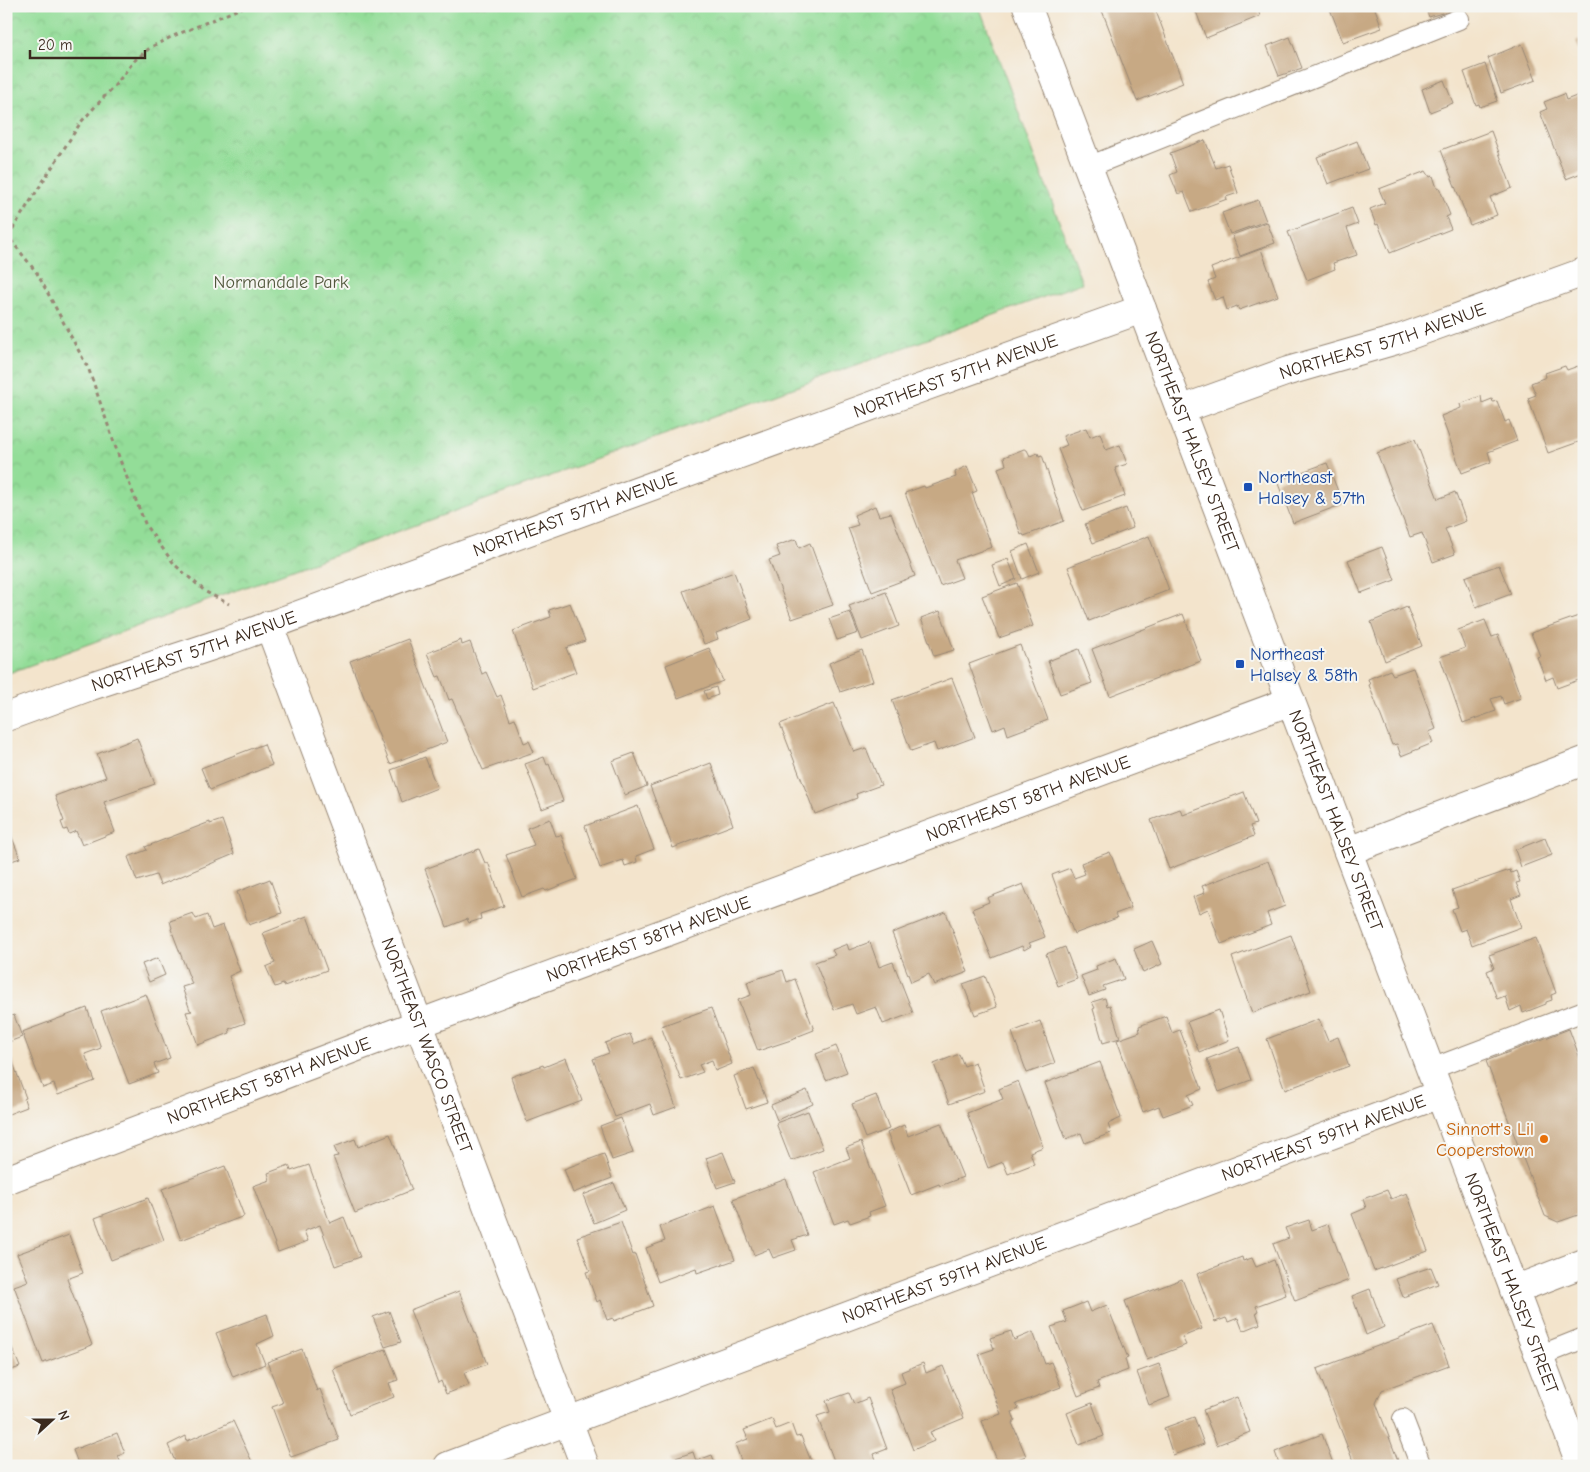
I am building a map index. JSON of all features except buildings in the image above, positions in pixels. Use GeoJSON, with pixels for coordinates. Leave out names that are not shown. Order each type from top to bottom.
{"type":"FeatureCollection","features":[{"type":"Feature","properties":{"kind":"street","name":"NORTHEAST HALSEY STREET"},"geometry":{"type":"LineString","coordinates":[[1027,6],[1582,1466]]}},
{"type":"Feature","properties":{"kind":"street","name":"NORTHEAST 57TH AVENUE"},"geometry":{"type":"LineString","coordinates":[[1180,410],[1288,371],[1396,340],[1584,272]]}},
{"type":"Feature","properties":{"kind":"street","name":"NORTHEAST 57TH AVENUE"},"geometry":{"type":"LineString","coordinates":[[6,717],[269,625],[1142,309]]}},
{"type":"Feature","properties":{"kind":"street","name":"NORTHEAST WASCO STREET"},"geometry":{"type":"LineString","coordinates":[[269,625],[585,1466]]}},
{"type":"Feature","properties":{"kind":"street","name":"NORTHEAST 58TH AVENUE"},"geometry":{"type":"LineString","coordinates":[[6,1180],[418,1024],[1291,701]]}},
{"type":"Feature","properties":{"kind":"street"},"geometry":{"type":"LineString","coordinates":[[1348,851],[1584,761]]}},
{"type":"Feature","properties":{"kind":"street","name":"NORTHEAST 59TH AVENUE"},"geometry":{"type":"LineString","coordinates":[[448,1466],[568,1421],[1435,1081]]}},
{"type":"Feature","properties":{"kind":"street"},"geometry":{"type":"LineString","coordinates":[[1514,1290],[1584,1263]]}},
{"type":"Feature","properties":{"kind":"lane"},"geometry":{"type":"LineString","coordinates":[[1088,167],[1459,19]]}},
{"type":"Feature","properties":{"kind":"lane"},"geometry":{"type":"LineString","coordinates":[[1435,1081],[1584,1010]]}},
{"type":"Feature","properties":{"kind":"lane"},"geometry":{"type":"LineString","coordinates":[[1539,1356],[1584,1338]]}},
{"type":"Feature","properties":{"kind":"lane"},"geometry":{"type":"LineString","coordinates":[[1403,1419],[1421,1466]]}},
{"type":"Feature","properties":{"kind":"path"},"geometry":{"type":"LineString","coordinates":[[246,6],[171,37],[151,47],[134,61],[117,83],[81,122],[7,235],[37,273],[89,370],[120,460],[146,526],[175,565],[206,592],[269,625]]}},
{"type":"Feature","properties":{"kind":"green space","name":"Normandale Park"},"geometry":{"type":"Polygon","coordinates":[[[6,6],[979,6],[1082,283],[6,674],[6,6]]]}},
{"type":"Feature","properties":{"kind":"place","name":"Northeast Halsey & 57th"},"geometry":{"type":"Point","coordinates":[1248,487]}},
{"type":"Feature","properties":{"kind":"place","name":"Northeast Halsey & 58th"},"geometry":{"type":"Point","coordinates":[1240,664]}},
{"type":"Feature","properties":{"kind":"place","name":"Sinnott's Lil Cooperstown"},"geometry":{"type":"Point","coordinates":[1544,1139]}}]}
